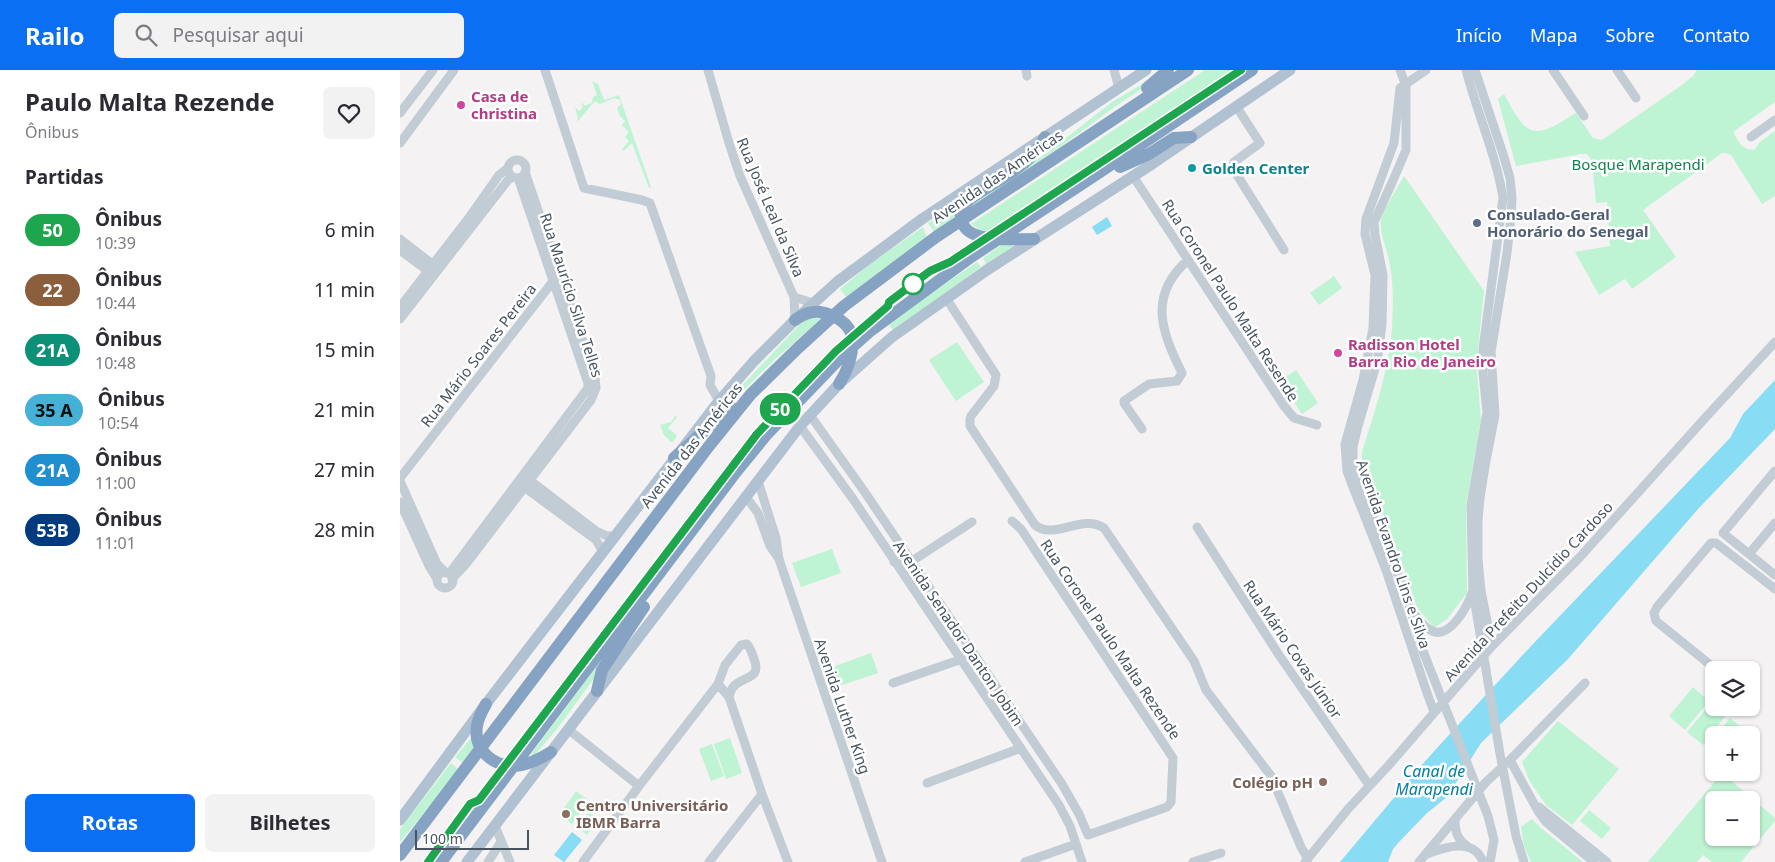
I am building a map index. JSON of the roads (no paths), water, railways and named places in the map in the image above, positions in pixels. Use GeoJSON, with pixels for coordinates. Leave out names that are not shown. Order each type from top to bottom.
{"type":"FeatureCollection","features":[{"type":"Feature","properties":{"kind":"highway"},"geometry":{"type":"LineString","coordinates":[[1102,126],[1110,114],[1151,85],[1168,70]]}},
{"type":"Feature","properties":{"kind":"highway","name":"Avenida das Américas"},"geometry":{"type":"LineString","coordinates":[[400,856],[480,747],[708,446],[751,394],[833,316],[936,237],[1188,70]]}},
{"type":"Feature","properties":{"kind":"highway"},"geometry":{"type":"LineString","coordinates":[[441,862],[736,472],[767,434],[852,347],[916,296],[998,239],[1252,70]]}},
{"type":"Feature","properties":{"kind":"highway"},"geometry":{"type":"LineString","coordinates":[[1034,239],[998,239],[975,235],[964,228],[961,212],[965,204],[1030,158],[1041,146],[1045,137]]}},
{"type":"Feature","properties":{"kind":"highway"},"geometry":{"type":"LineString","coordinates":[[1103,170],[1115,170],[1149,154],[1174,138],[1191,137]]}},
{"type":"Feature","properties":{"kind":"highway"},"geometry":{"type":"LineString","coordinates":[[795,320],[803,314],[820,312],[833,316],[847,326],[852,337],[852,347],[849,365],[839,384]]}},
{"type":"Feature","properties":{"kind":"highway"},"geometry":{"type":"LineString","coordinates":[[674,458],[716,422],[768,368],[798,348]]}},
{"type":"Feature","properties":{"kind":"highway"},"geometry":{"type":"LineString","coordinates":[[597,691],[602,670],[653,594],[661,571]]}},
{"type":"Feature","properties":{"kind":"highway"},"geometry":{"type":"LineString","coordinates":[[486,704],[477,724],[476,736],[480,747],[491,760],[514,766],[538,760],[551,752]]}},
{"type":"Feature","properties":{"kind":"highway"},"geometry":{"type":"LineString","coordinates":[[400,845],[422,826]]}},
{"type":"Feature","properties":{"kind":"main road","name":"Avenida das Américas"},"geometry":{"type":"LineString","coordinates":[[400,820],[674,458],[719,401],[754,361],[813,303],[922,219],[1146,70]]}},
{"type":"Feature","properties":{"kind":"main road"},"geometry":{"type":"LineString","coordinates":[[471,861],[495,826],[597,691],[800,426],[839,384],[883,344],[946,298],[1133,176],[1290,70]]}},
{"type":"Feature","properties":{"kind":"street"},"geometry":{"type":"LineString","coordinates":[[400,113],[433,70]]}},
{"type":"Feature","properties":{"kind":"street"},"geometry":{"type":"LineString","coordinates":[[400,143],[454,70]]}},
{"type":"Feature","properties":{"kind":"street"},"geometry":{"type":"LineString","coordinates":[[545,70],[584,188],[650,203],[711,376],[710,385],[719,401]]}},
{"type":"Feature","properties":{"kind":"street","name":"Rua José Leal da Silva"},"geometry":{"type":"LineString","coordinates":[[708,70],[740,176],[794,297],[795,320]]}},
{"type":"Feature","properties":{"kind":"street"},"geometry":{"type":"LineString","coordinates":[[1114,70],[1119,88]]}},
{"type":"Feature","properties":{"kind":"street","name":"Avenida Evandro Lins e Silva"},"geometry":{"type":"LineString","coordinates":[[1400,70],[1406,86],[1406,150],[1374,222],[1383,275],[1382,325],[1377,362],[1353,447],[1354,472],[1405,591],[1421,646],[1488,816],[1494,840],[1490,862]]}},
{"type":"Feature","properties":{"kind":"street"},"geometry":{"type":"LineString","coordinates":[[1406,86],[1411,80],[1426,70]]}},
{"type":"Feature","properties":{"kind":"street"},"geometry":{"type":"LineString","coordinates":[[1466,70],[1500,183],[1502,208],[1483,349],[1487,420],[1471,505],[1472,592],[1504,774],[1520,853],[1524,862]]}},
{"type":"Feature","properties":{"kind":"street"},"geometry":{"type":"LineString","coordinates":[[1475,70],[1510,178],[1512,198],[1509,234],[1491,352],[1495,410],[1494,428],[1480,498],[1478,559],[1480,591],[1492,646]]}},
{"type":"Feature","properties":{"kind":"street"},"geometry":{"type":"LineString","coordinates":[[1554,70],[1584,116]]}},
{"type":"Feature","properties":{"kind":"street"},"geometry":{"type":"LineString","coordinates":[[1617,70],[1636,98]]}},
{"type":"Feature","properties":{"kind":"street","name":"Avenida Evandro Lins e Silva"},"geometry":{"type":"LineString","coordinates":[[1406,86],[1400,88],[1394,143],[1366,219],[1365,234],[1374,275],[1373,328],[1363,380],[1345,444],[1347,471],[1386,570],[1434,712]]}},
{"type":"Feature","properties":{"kind":"street"},"geometry":{"type":"LineString","coordinates":[[1236,106],[1260,143],[1234,162],[1232,167],[1284,250]]}},
{"type":"Feature","properties":{"kind":"street"},"geometry":{"type":"LineString","coordinates":[[1751,137],[1775,120]]}},
{"type":"Feature","properties":{"kind":"street"},"geometry":{"type":"LineString","coordinates":[[400,319],[433,270],[471,221],[508,180],[520,174],[524,162],[516,159],[510,162],[508,168],[499,176],[471,221]]}},
{"type":"Feature","properties":{"kind":"street","name":"Rua Maurício Silva Telles"},"geometry":{"type":"LineString","coordinates":[[449,575],[466,564],[489,528],[592,388],[595,377],[520,174],[508,171],[508,168]]}},
{"type":"Feature","properties":{"kind":"street","name":"Rua Coronel Paulo Malta Resende"},"geometry":{"type":"LineString","coordinates":[[1133,176],[1290,415],[1300,420],[1317,424]]}},
{"type":"Feature","properties":{"kind":"street"},"geometry":{"type":"LineString","coordinates":[[1498,234],[1509,234]]}},
{"type":"Feature","properties":{"kind":"street"},"geometry":{"type":"LineString","coordinates":[[400,239],[433,270]]}},
{"type":"Feature","properties":{"kind":"street"},"geometry":{"type":"LineString","coordinates":[[400,250],[433,270]]}},
{"type":"Feature","properties":{"kind":"street"},"geometry":{"type":"LineString","coordinates":[[1142,429],[1124,404],[1124,400],[1149,384],[1177,381],[1182,373],[1165,337],[1161,306],[1168,283],[1177,269],[1188,260]]}},
{"type":"Feature","properties":{"kind":"street"},"geometry":{"type":"LineString","coordinates":[[400,307],[433,270]]}},
{"type":"Feature","properties":{"kind":"street"},"geometry":{"type":"LineString","coordinates":[[1493,272],[1503,273]]}},
{"type":"Feature","properties":{"kind":"street","name":"Rua Mário Soares Pereira"},"geometry":{"type":"LineString","coordinates":[[400,479],[558,278]]}},
{"type":"Feature","properties":{"kind":"street","name":"Rua José Leal da Silva"},"geometry":{"type":"LineString","coordinates":[[794,297],[813,303]]}},
{"type":"Feature","properties":{"kind":"street"},"geometry":{"type":"LineString","coordinates":[[946,298],[996,375],[994,386],[970,419],[970,426],[1035,525],[1048,530],[1089,522],[1104,528],[1194,661],[1206,690],[1271,776],[1307,860]]}},
{"type":"Feature","properties":{"kind":"street","name":"Avenida Prefeito Dulcídio Cardoso"},"geometry":{"type":"LineString","coordinates":[[1307,860],[1369,785],[1389,765],[1492,646],[1580,558],[1775,342]]}},
{"type":"Feature","properties":{"kind":"street"},"geometry":{"type":"LineString","coordinates":[[1486,403],[1494,428]]}},
{"type":"Feature","properties":{"kind":"street","name":"Avenida Senador Danton Jobim"},"geometry":{"type":"LineString","coordinates":[[810,415],[826,435],[1008,702],[1062,784],[1080,814],[1088,835]]}},
{"type":"Feature","properties":{"kind":"street","name":"Avenida Senador Danton Jobim"},"geometry":{"type":"LineString","coordinates":[[800,426],[860,508],[894,562],[962,659],[1050,792],[1064,814],[1082,862]]}},
{"type":"Feature","properties":{"kind":"street"},"geometry":{"type":"LineString","coordinates":[[814,444],[818,438],[826,435]]}},
{"type":"Feature","properties":{"kind":"street"},"geometry":{"type":"LineString","coordinates":[[1774,573],[1723,533],[1775,471]]}},
{"type":"Feature","properties":{"kind":"street"},"geometry":{"type":"LineString","coordinates":[[400,479],[437,564],[449,575],[449,587],[443,588],[438,584],[437,578],[429,566],[400,502]]}},
{"type":"Feature","properties":{"kind":"street"},"geometry":{"type":"LineString","coordinates":[[524,481],[596,532],[607,536],[615,536]]}},
{"type":"Feature","properties":{"kind":"street"},"geometry":{"type":"LineString","coordinates":[[524,481],[596,540],[603,552]]}},
{"type":"Feature","properties":{"kind":"street","name":"Avenida Luther King"},"geometry":{"type":"LineString","coordinates":[[758,481],[776,538],[779,559],[882,862]]}},
{"type":"Feature","properties":{"kind":"street","name":"Avenida Luther King"},"geometry":{"type":"LineString","coordinates":[[746,497],[758,513],[770,546],[779,559]]}},
{"type":"Feature","properties":{"kind":"street"},"geometry":{"type":"LineString","coordinates":[[860,508],[871,502]]}},
{"type":"Feature","properties":{"kind":"street"},"geometry":{"type":"LineString","coordinates":[[1363,511],[1385,542]]}},
{"type":"Feature","properties":{"kind":"street","name":"Rua Coronel Paulo Malta Rezende"},"geometry":{"type":"LineString","coordinates":[[1012,521],[1021,529],[1171,755],[1173,764],[1171,802],[1167,807],[1088,835]]}},
{"type":"Feature","properties":{"kind":"street"},"geometry":{"type":"LineString","coordinates":[[894,562],[912,561],[972,522]]}},
{"type":"Feature","properties":{"kind":"street"},"geometry":{"type":"LineString","coordinates":[[1749,554],[1775,523]]}},
{"type":"Feature","properties":{"kind":"street","name":"Rua Mário Covas Júnior"},"geometry":{"type":"LineString","coordinates":[[1197,526],[1279,656],[1369,785]]}},
{"type":"Feature","properties":{"kind":"street"},"geometry":{"type":"LineString","coordinates":[[1706,661],[1656,621],[1654,613],[1657,606],[1711,543],[1714,542],[1775,589]]}},
{"type":"Feature","properties":{"kind":"street"},"geometry":{"type":"LineString","coordinates":[[1412,613],[1427,628],[1437,633],[1449,628],[1465,610],[1472,592],[1478,559]]}},
{"type":"Feature","properties":{"kind":"street"},"geometry":{"type":"LineString","coordinates":[[437,578],[440,574],[449,575]]}},
{"type":"Feature","properties":{"kind":"street"},"geometry":{"type":"LineString","coordinates":[[1405,591],[1408,634]]}},
{"type":"Feature","properties":{"kind":"street"},"geometry":{"type":"LineString","coordinates":[[583,862],[718,684],[728,660],[741,645],[747,644],[757,668],[754,674],[734,687],[729,697]]}},
{"type":"Feature","properties":{"kind":"street"},"geometry":{"type":"LineString","coordinates":[[893,683],[962,659]]}},
{"type":"Feature","properties":{"kind":"street"},"geometry":{"type":"LineString","coordinates":[[1422,859],[1486,782],[1585,683]]}},
{"type":"Feature","properties":{"kind":"street"},"geometry":{"type":"LineString","coordinates":[[718,684],[729,697],[762,794],[788,862]]}},
{"type":"Feature","properties":{"kind":"street"},"geometry":{"type":"LineString","coordinates":[[995,710],[1008,702]]}},
{"type":"Feature","properties":{"kind":"street"},"geometry":{"type":"LineString","coordinates":[[569,730],[639,786]]}},
{"type":"Feature","properties":{"kind":"street"},"geometry":{"type":"LineString","coordinates":[[927,782],[1021,748]]}},
{"type":"Feature","properties":{"kind":"street"},"geometry":{"type":"LineString","coordinates":[[1510,760],[1546,822],[1594,862]]}},
{"type":"Feature","properties":{"kind":"street"},"geometry":{"type":"LineString","coordinates":[[1050,792],[1062,784]]}},
{"type":"Feature","properties":{"kind":"street"},"geometry":{"type":"LineString","coordinates":[[709,862],[762,794]]}},
{"type":"Feature","properties":{"kind":"street"},"geometry":{"type":"LineString","coordinates":[[1535,804],[1607,862]]}},
{"type":"Feature","properties":{"kind":"street"},"geometry":{"type":"LineString","coordinates":[[1455,819],[1456,834],[1460,841],[1478,854],[1483,862]]}},
{"type":"Feature","properties":{"kind":"street"},"geometry":{"type":"LineString","coordinates":[[495,826],[510,862]]}},
{"type":"Feature","properties":{"kind":"street"},"geometry":{"type":"LineString","coordinates":[[488,862],[501,842]]}},
{"type":"Feature","properties":{"kind":"street"},"geometry":{"type":"LineString","coordinates":[[1570,842],[1576,842],[1601,862]]}},
{"type":"Feature","properties":{"kind":"street"},"geometry":{"type":"LineString","coordinates":[[1025,862],[1076,844]]}},
{"type":"Feature","properties":{"kind":"street"},"geometry":{"type":"LineString","coordinates":[[1422,859],[1447,846],[1458,845],[1468,847]]}},
{"type":"Feature","properties":{"kind":"street"},"geometry":{"type":"LineString","coordinates":[[1193,862],[1221,854]]}},
{"type":"Feature","properties":{"kind":"water"},"geometry":{"type":"Polygon","coordinates":[[[1107,217],[1112,226],[1097,235],[1092,227],[1107,217]]]}},
{"type":"Feature","properties":{"kind":"water","name":"Canal de Marapendi"},"geometry":{"type":"Polygon","coordinates":[[[1775,380],[1775,429],[1698,509],[1568,659],[1481,743],[1447,797],[1427,813],[1399,842],[1393,849],[1388,862],[1340,862],[1447,737],[1730,438],[1743,414],[1775,380]]]}},
{"type":"Feature","properties":{"kind":"water"},"geometry":{"type":"Polygon","coordinates":[[[572,832],[582,840],[564,862],[554,855],[572,832]]]}},
{"type":"Feature","properties":{"kind":"place","name":"Casa de christina"},"geometry":{"type":"Point","coordinates":[461,105]}},
{"type":"Feature","properties":{"kind":"place","name":"Golden Center"},"geometry":{"type":"Point","coordinates":[1192,168]}},
{"type":"Feature","properties":{"kind":"place","name":"Consulado-Geral Honorário do Senegal"},"geometry":{"type":"Point","coordinates":[1477,223]}},
{"type":"Feature","properties":{"kind":"place","name":"Radisson Hotel Barra Rio de Janeiro"},"geometry":{"type":"Point","coordinates":[1338,353]}},
{"type":"Feature","properties":{"kind":"place","name":"Colégio pH"},"geometry":{"type":"Point","coordinates":[1323,782]}},
{"type":"Feature","properties":{"kind":"place","name":"Centro Universitário IBMR Barra"},"geometry":{"type":"Point","coordinates":[566,814]}},
{"type":"Feature","properties":{"kind":"park label","name":"Bosque Marapendi"},"geometry":{"type":"Point","coordinates":[1638,164]}}]}
